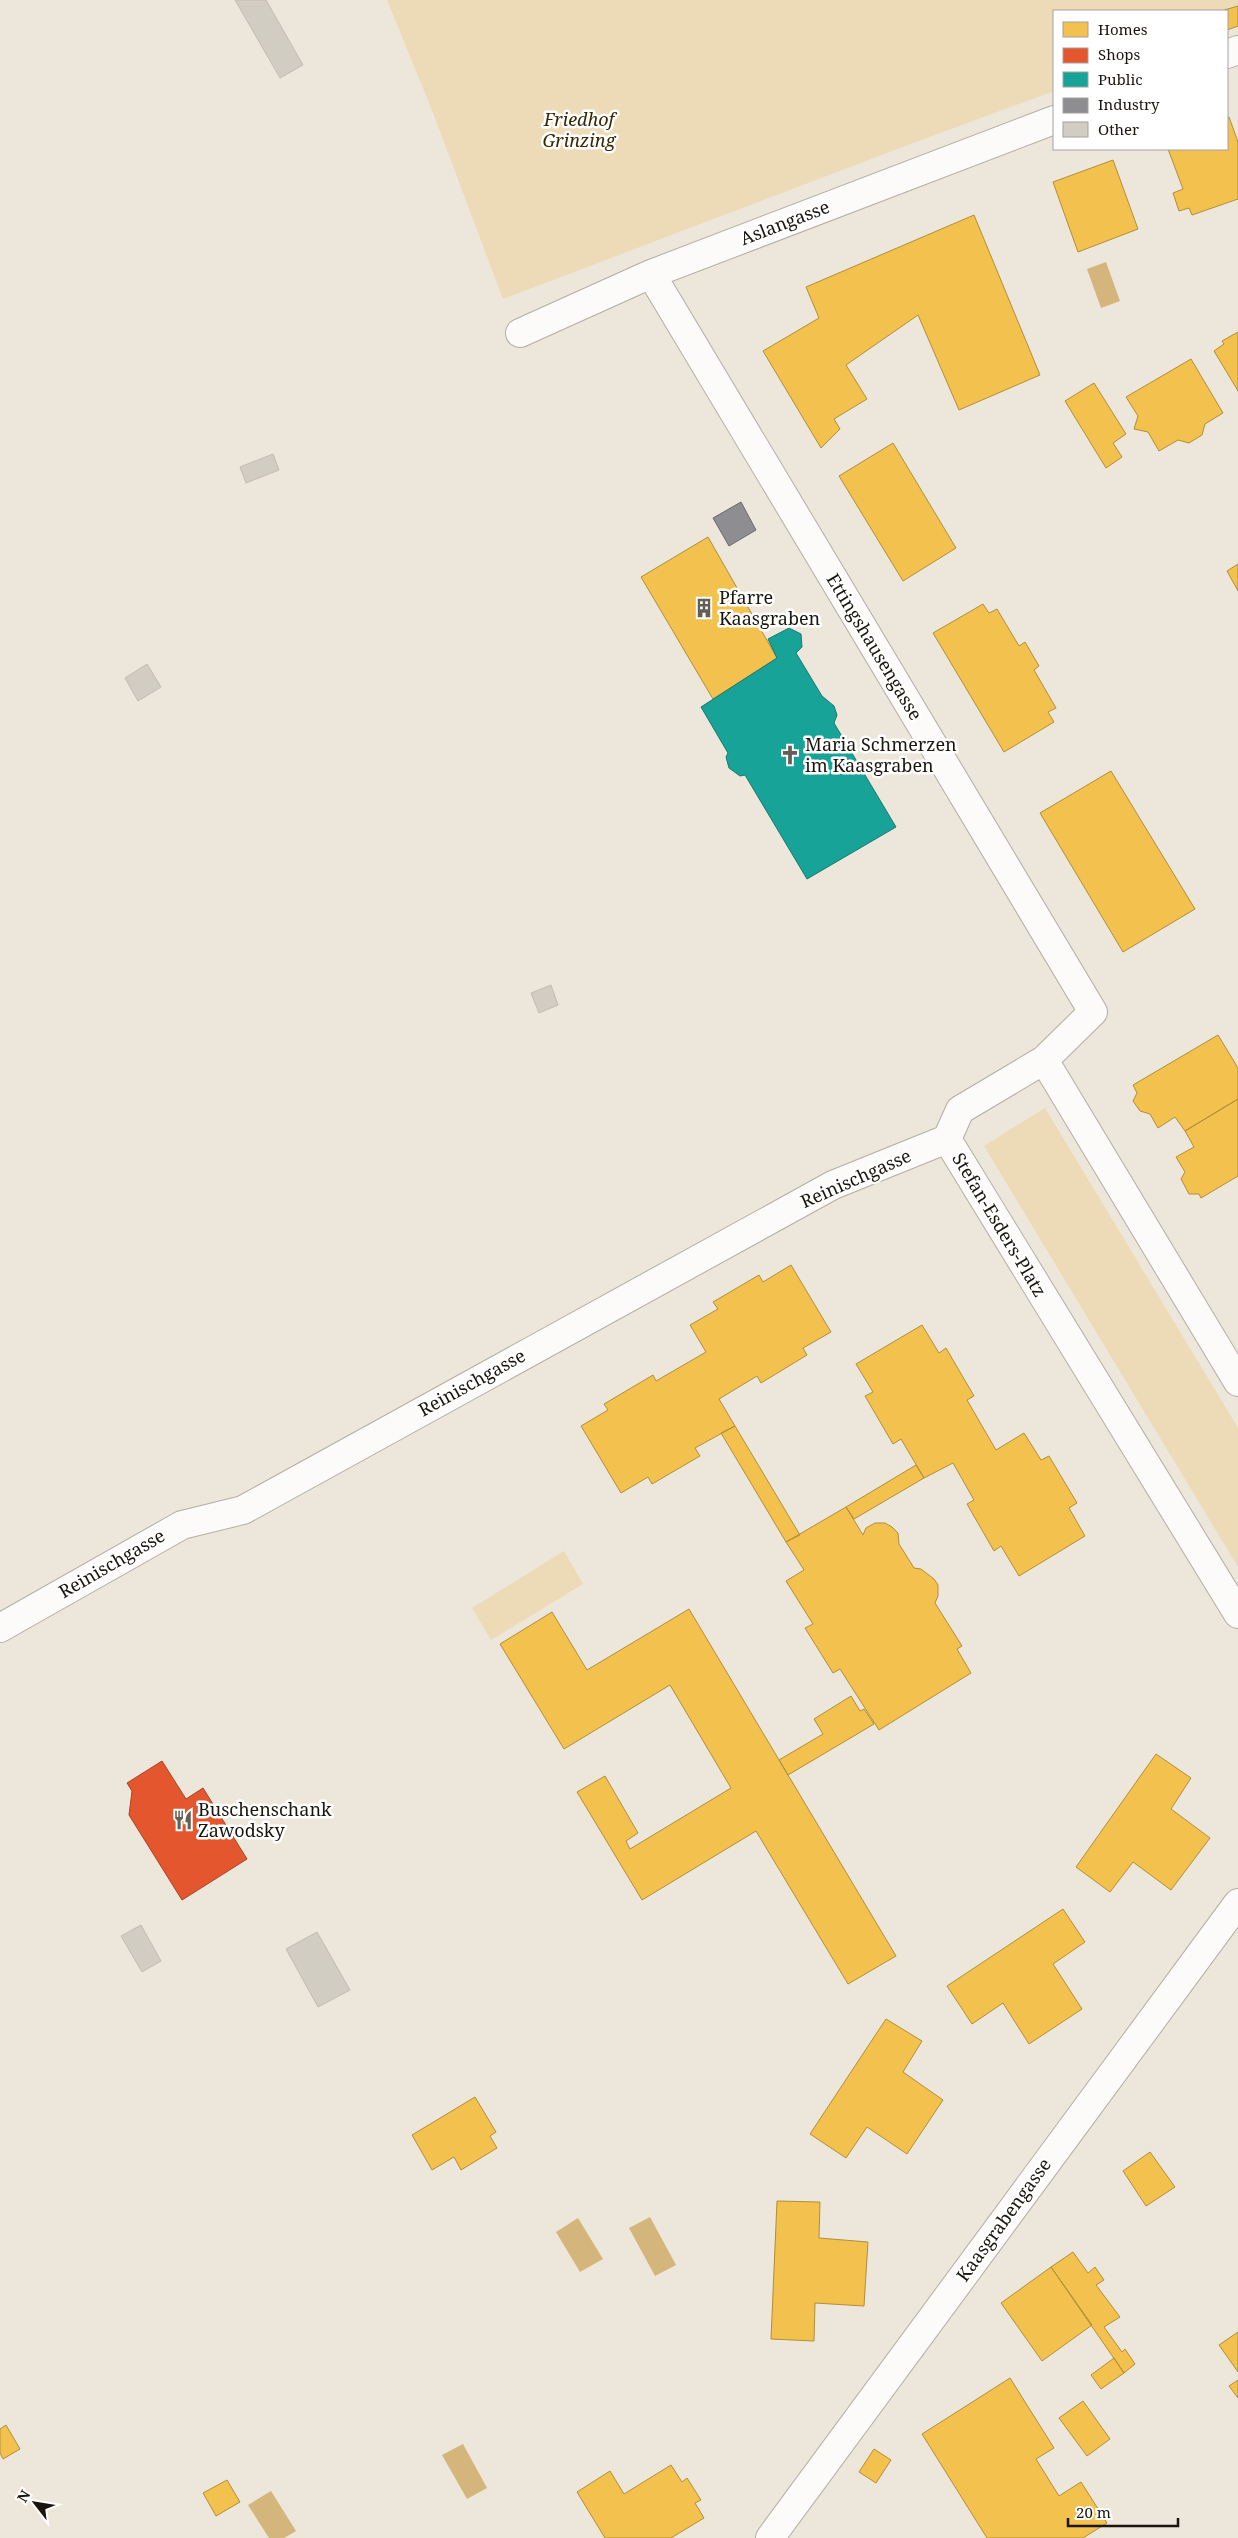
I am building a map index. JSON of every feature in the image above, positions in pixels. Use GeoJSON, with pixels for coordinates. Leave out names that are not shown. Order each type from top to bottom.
{"type":"FeatureCollection","features":[{"type":"Feature","properties":{"kind":"street","name":"Aslangasse"},"geometry":{"type":"LineString","coordinates":[[520,333],[651,274],[1053,120]]}},
{"type":"Feature","properties":{"kind":"street","name":"Ettingshausengasse"},"geometry":{"type":"LineString","coordinates":[[651,274],[1093,1012],[1044,1060]]}},
{"type":"Feature","properties":{"kind":"street","name":"Stefan-Esders-Platz"},"geometry":{"type":"LineString","coordinates":[[1044,1060],[960,1110],[947,1140],[1238,1614]]}},
{"type":"Feature","properties":{"kind":"street"},"geometry":{"type":"LineString","coordinates":[[1044,1060],[1238,1382]]}},
{"type":"Feature","properties":{"kind":"street","name":"Reinischgasse"},"geometry":{"type":"LineString","coordinates":[[0,1628],[182,1525],[243,1510],[833,1184],[947,1140]]}},
{"type":"Feature","properties":{"kind":"street","name":"Kaasgrabengasse"},"geometry":{"type":"LineString","coordinates":[[770,2538],[1238,1903]]}},
{"type":"Feature","properties":{"kind":"green space","name":"Friedhof Grinzing"},"geometry":{"type":"Polygon","coordinates":[[[387,0],[1238,0],[1238,26],[1228,30],[1228,10],[1053,10],[1053,91],[503,299],[432,110],[387,0]]]}},
{"type":"Feature","properties":{"kind":"green space"},"geometry":{"type":"Polygon","coordinates":[[[1045,1108],[1238,1428],[1238,1567],[984,1146],[1045,1108]]]}},
{"type":"Feature","properties":{"kind":"green space"},"geometry":{"type":"Polygon","coordinates":[[[564,1551],[583,1584],[491,1640],[472,1608],[564,1551]]]}},
{"type":"Feature","properties":{"kind":"shaded area"},"geometry":{"type":"Polygon","coordinates":[[[1106,262],[1120,301],[1101,308],[1087,269],[1106,262]]]}},
{"type":"Feature","properties":{"kind":"shaded area"},"geometry":{"type":"Polygon","coordinates":[[[650,2217],[676,2265],[655,2276],[629,2228],[650,2217]]]}},
{"type":"Feature","properties":{"kind":"shaded area"},"geometry":{"type":"Polygon","coordinates":[[[578,2218],[603,2259],[580,2272],[556,2232],[578,2218]]]}},
{"type":"Feature","properties":{"kind":"shaded area"},"geometry":{"type":"Polygon","coordinates":[[[463,2444],[487,2488],[467,2499],[442,2455],[463,2444]]]}},
{"type":"Feature","properties":{"kind":"shaded area"},"geometry":{"type":"Polygon","coordinates":[[[271,2491],[296,2531],[284,2538],[269,2538],[248,2505],[271,2491]]]}},
{"type":"Feature","properties":{"kind":"building: Homes"},"geometry":{"type":"Polygon","coordinates":[[[1238,6],[1238,26],[1228,30],[1228,10],[1224,10],[1238,6]]]}},
{"type":"Feature","properties":{"kind":"building: Homes"},"geometry":{"type":"Polygon","coordinates":[[[1228,118],[1238,142],[1238,199],[1192,215],[1189,208],[1179,211],[1173,193],[1183,189],[1168,150],[1228,150],[1228,118]]]}},
{"type":"Feature","properties":{"kind":"building: Homes"},"geometry":{"type":"Polygon","coordinates":[[[1113,160],[1138,229],[1078,252],[1053,182],[1113,160]]]}},
{"type":"Feature","properties":{"kind":"building: Homes"},"geometry":{"type":"Polygon","coordinates":[[[974,215],[1040,375],[959,410],[918,315],[846,365],[867,399],[834,419],[840,429],[821,448],[763,351],[819,318],[806,287],[974,215]]]}},
{"type":"Feature","properties":{"kind":"building: Homes"},"geometry":{"type":"Polygon","coordinates":[[[1238,332],[1238,391],[1214,351],[1224,344],[1222,341],[1238,332]]]}},
{"type":"Feature","properties":{"kind":"building: Homes"},"geometry":{"type":"Polygon","coordinates":[[[1191,359],[1223,413],[1205,424],[1202,435],[1189,443],[1178,440],[1159,451],[1148,432],[1134,429],[1138,416],[1126,397],[1191,359]]]}},
{"type":"Feature","properties":{"kind":"building: Homes"},"geometry":{"type":"Polygon","coordinates":[[[1094,383],[1126,434],[1113,443],[1122,457],[1106,468],[1065,401],[1094,383]]]}},
{"type":"Feature","properties":{"kind":"building: Homes"},"geometry":{"type":"Polygon","coordinates":[[[893,443],[956,548],[903,581],[839,476],[893,443]]]}},
{"type":"Feature","properties":{"kind":"building: Homes","name":"Pfarre Kaasgraben"},"geometry":{"type":"Polygon","coordinates":[[[708,537],[777,658],[713,699],[641,577],[708,537]]]}},
{"type":"Feature","properties":{"kind":"building: Homes"},"geometry":{"type":"Polygon","coordinates":[[[1238,564],[1238,591],[1227,571],[1238,564]]]}},
{"type":"Feature","properties":{"kind":"building: Homes"},"geometry":{"type":"Polygon","coordinates":[[[983,604],[989,613],[997,609],[1019,646],[1025,642],[1039,666],[1034,670],[1056,708],[1048,712],[1054,722],[1004,752],[933,633],[983,604]]]}},
{"type":"Feature","properties":{"kind":"building: Homes"},"geometry":{"type":"Polygon","coordinates":[[[1111,771],[1195,909],[1123,952],[1040,813],[1111,771]]]}},
{"type":"Feature","properties":{"kind":"building: Homes"},"geometry":{"type":"Polygon","coordinates":[[[1218,1035],[1238,1068],[1238,1099],[1185,1131],[1175,1117],[1158,1128],[1150,1114],[1140,1111],[1133,1101],[1137,1093],[1133,1085],[1218,1035]]]}},
{"type":"Feature","properties":{"kind":"building: Homes"},"geometry":{"type":"Polygon","coordinates":[[[1238,1099],[1238,1176],[1201,1198],[1199,1194],[1189,1194],[1181,1179],[1185,1172],[1176,1157],[1194,1147],[1185,1131],[1238,1099]]]}},
{"type":"Feature","properties":{"kind":"building: Homes"},"geometry":{"type":"Polygon","coordinates":[[[791,1265],[831,1332],[803,1348],[807,1355],[761,1383],[757,1376],[719,1399],[735,1426],[695,1448],[700,1456],[652,1484],[648,1477],[621,1493],[581,1426],[608,1410],[604,1404],[653,1375],[656,1381],[706,1352],[690,1325],[718,1309],[713,1302],[759,1275],[763,1282],[791,1265]]]}},
{"type":"Feature","properties":{"kind":"building: Homes"},"geometry":{"type":"Polygon","coordinates":[[[922,1325],[939,1353],[946,1348],[974,1396],[967,1400],[996,1450],[1024,1433],[1041,1460],[1049,1456],[1077,1503],[1069,1508],[1085,1536],[1019,1576],[1001,1546],[994,1551],[967,1504],[974,1500],[953,1463],[924,1478],[901,1439],[893,1444],[865,1396],[873,1392],[856,1364],[922,1325]]]}},
{"type":"Feature","properties":{"kind":"building: Homes"},"geometry":{"type":"Polygon","coordinates":[[[735,1426],[800,1535],[786,1542],[721,1433],[735,1426]]]}},
{"type":"Feature","properties":{"kind":"building: Homes"},"geometry":{"type":"Polygon","coordinates":[[[916,1465],[924,1478],[854,1519],[846,1507],[916,1465]]]}},
{"type":"Feature","properties":{"kind":"building: Homes"},"geometry":{"type":"Polygon","coordinates":[[[846,1507],[863,1535],[866,1528],[875,1523],[885,1523],[892,1527],[898,1533],[899,1544],[914,1568],[921,1569],[934,1579],[938,1585],[938,1596],[935,1603],[962,1646],[957,1649],[971,1673],[879,1730],[840,1669],[833,1673],[805,1628],[813,1624],[786,1581],[804,1570],[786,1542],[846,1507]]]}},
{"type":"Feature","properties":{"kind":"building: Homes"},"geometry":{"type":"Polygon","coordinates":[[[689,1609],[896,1956],[848,1984],[756,1831],[642,1900],[577,1792],[605,1776],[638,1833],[626,1841],[630,1849],[731,1788],[670,1685],[564,1749],[500,1644],[552,1612],[587,1670],[689,1609]]]}},
{"type":"Feature","properties":{"kind":"building: Homes"},"geometry":{"type":"Polygon","coordinates":[[[851,1696],[860,1711],[864,1709],[874,1724],[788,1775],[779,1760],[823,1734],[814,1719],[851,1696]]]}},
{"type":"Feature","properties":{"kind":"building: Homes"},"geometry":{"type":"Polygon","coordinates":[[[1156,1754],[1191,1778],[1171,1809],[1210,1838],[1171,1890],[1133,1862],[1110,1892],[1076,1867],[1156,1754]]]}},
{"type":"Feature","properties":{"kind":"building: Homes"},"geometry":{"type":"Polygon","coordinates":[[[1063,1909],[1085,1942],[1053,1964],[1082,2009],[1029,2044],[1003,2003],[972,2024],[947,1986],[1063,1909]]]}},
{"type":"Feature","properties":{"kind":"building: Homes"},"geometry":{"type":"Polygon","coordinates":[[[886,2019],[922,2041],[903,2072],[943,2100],[907,2154],[867,2127],[846,2158],[810,2134],[886,2019]]]}},
{"type":"Feature","properties":{"kind":"building: Homes"},"geometry":{"type":"Polygon","coordinates":[[[475,2097],[496,2132],[490,2136],[497,2148],[461,2170],[454,2157],[432,2170],[412,2135],[475,2097]]]}},
{"type":"Feature","properties":{"kind":"building: Homes"},"geometry":{"type":"Polygon","coordinates":[[[1150,2152],[1175,2187],[1146,2206],[1123,2171],[1150,2152]]]}},
{"type":"Feature","properties":{"kind":"building: Homes"},"geometry":{"type":"Polygon","coordinates":[[[777,2201],[820,2202],[819,2238],[868,2242],[864,2306],[815,2303],[814,2341],[771,2339],[777,2201]]]}},
{"type":"Feature","properties":{"kind":"building: Homes"},"geometry":{"type":"Polygon","coordinates":[[[1073,2252],[1088,2273],[1095,2267],[1104,2280],[1096,2285],[1120,2317],[1104,2327],[1122,2352],[1125,2349],[1135,2364],[1124,2373],[1051,2267],[1073,2252]]]}},
{"type":"Feature","properties":{"kind":"building: Homes"},"geometry":{"type":"Polygon","coordinates":[[[1051,2267],[1092,2325],[1042,2361],[1001,2303],[1051,2267]]]}},
{"type":"Feature","properties":{"kind":"building: Homes"},"geometry":{"type":"Polygon","coordinates":[[[1238,2332],[1238,2372],[1219,2345],[1238,2332]]]}},
{"type":"Feature","properties":{"kind":"building: Homes"},"geometry":{"type":"Polygon","coordinates":[[[1114,2358],[1124,2373],[1101,2389],[1091,2375],[1114,2358]]]}},
{"type":"Feature","properties":{"kind":"building: Homes"},"geometry":{"type":"Polygon","coordinates":[[[1010,2378],[1054,2448],[1036,2459],[1059,2496],[1081,2482],[1107,2523],[1083,2538],[987,2538],[922,2434],[1010,2378]]]}},
{"type":"Feature","properties":{"kind":"building: Homes"},"geometry":{"type":"Polygon","coordinates":[[[1238,2380],[1238,2398],[1229,2386],[1238,2380]]]}},
{"type":"Feature","properties":{"kind":"building: Homes"},"geometry":{"type":"Polygon","coordinates":[[[1083,2401],[1110,2439],[1087,2456],[1059,2418],[1083,2401]]]}},
{"type":"Feature","properties":{"kind":"building: Homes"},"geometry":{"type":"Polygon","coordinates":[[[6,2425],[20,2449],[3,2459],[0,2453],[0,2429],[6,2425]]]}},
{"type":"Feature","properties":{"kind":"building: Homes"},"geometry":{"type":"Polygon","coordinates":[[[874,2449],[891,2460],[876,2483],[859,2472],[874,2449]]]}},
{"type":"Feature","properties":{"kind":"building: Homes"},"geometry":{"type":"Polygon","coordinates":[[[671,2465],[682,2482],[687,2478],[701,2500],[695,2503],[704,2518],[671,2538],[605,2538],[577,2492],[610,2471],[624,2494],[671,2465]]]}},
{"type":"Feature","properties":{"kind":"building: Homes"},"geometry":{"type":"Polygon","coordinates":[[[227,2480],[240,2502],[216,2516],[203,2493],[227,2480]]]}},
{"type":"Feature","properties":{"kind":"building: Shops"},"geometry":{"type":"Polygon","coordinates":[[[162,1761],[186,1799],[203,1788],[247,1859],[182,1900],[129,1815],[132,1791],[127,1783],[162,1761]]]}},
{"type":"Feature","properties":{"kind":"building: Public","name":"Maria Schmerzen im Kaasgraben"},"geometry":{"type":"Polygon","coordinates":[[[789,628],[801,634],[802,647],[796,653],[822,696],[834,706],[837,715],[834,723],[896,827],[807,879],[745,775],[740,776],[729,768],[726,757],[728,753],[701,707],[777,658],[768,639],[789,628]]]}},
{"type":"Feature","properties":{"kind":"building: Industry"},"geometry":{"type":"Polygon","coordinates":[[[741,502],[756,530],[729,546],[713,518],[741,502]]]}},
{"type":"Feature","properties":{"kind":"building: Other"},"geometry":{"type":"Polygon","coordinates":[[[235,0],[266,0],[303,65],[280,78],[235,0]]]}},
{"type":"Feature","properties":{"kind":"building: Other"},"geometry":{"type":"Polygon","coordinates":[[[273,454],[279,470],[246,483],[240,467],[273,454]]]}},
{"type":"Feature","properties":{"kind":"building: Other"},"geometry":{"type":"Polygon","coordinates":[[[147,664],[161,687],[138,701],[125,678],[147,664]]]}},
{"type":"Feature","properties":{"kind":"building: Other"},"geometry":{"type":"Polygon","coordinates":[[[551,985],[558,1005],[539,1013],[531,993],[551,985]]]}},
{"type":"Feature","properties":{"kind":"building: Other"},"geometry":{"type":"Polygon","coordinates":[[[141,1925],[161,1961],[142,1972],[121,1936],[141,1925]]]}},
{"type":"Feature","properties":{"kind":"building: Other"},"geometry":{"type":"Polygon","coordinates":[[[317,1932],[350,1990],[318,2007],[286,1949],[317,1932]]]}},
{"type":"Feature","properties":{"kind":"place","name":"Pfarre Kaasgraben"},"geometry":{"type":"Point","coordinates":[704,608]}},
{"type":"Feature","properties":{"kind":"place","name":"Maria Schmerzen im Kaasgraben"},"geometry":{"type":"Point","coordinates":[790,755]}},
{"type":"Feature","properties":{"kind":"place","name":"Buschenschank Zawodsky"},"geometry":{"type":"Point","coordinates":[183,1820]}}]}
